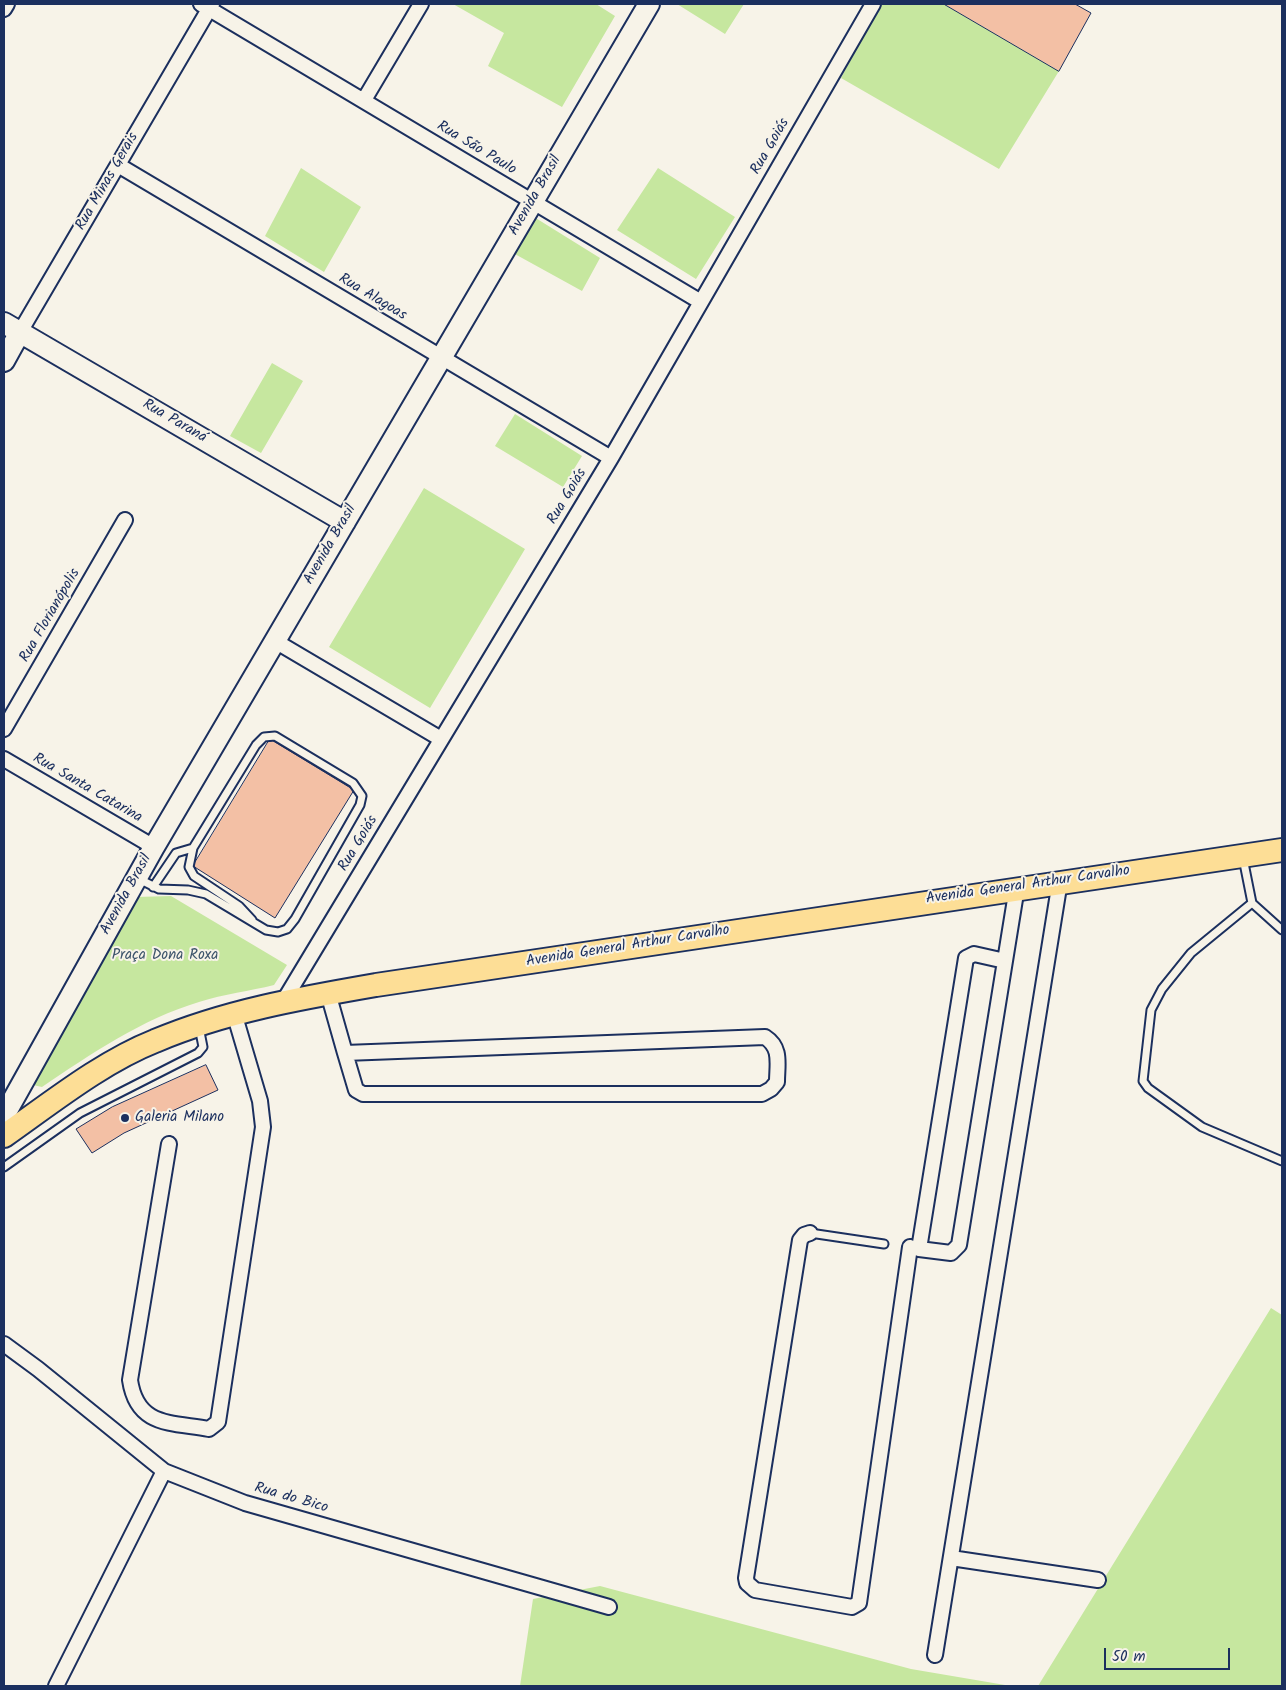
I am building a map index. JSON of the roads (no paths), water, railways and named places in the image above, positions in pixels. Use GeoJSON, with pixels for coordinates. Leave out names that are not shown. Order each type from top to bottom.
{"type":"FeatureCollection","features":[{"type":"Feature","properties":{"kind":"main road","name":"Avenida Brasil"},"geometry":{"type":"LineString","coordinates":[[4,1116],[145,882],[154,848],[649,4]]}},
{"type":"Feature","properties":{"kind":"main road","name":"Rua Minas Gerais"},"geometry":{"type":"LineString","coordinates":[[4,361],[12,327]]}},
{"type":"Feature","properties":{"kind":"main road","name":"Rua Paraná"},"geometry":{"type":"LineString","coordinates":[[12,327],[345,522]]}},
{"type":"Feature","properties":{"kind":"main road","name":"Avenida General Arthur Carvalho"},"geometry":{"type":"LineString","coordinates":[[4,1136],[111,1064],[154,1041],[234,1013],[283,1002],[328,993],[1060,881],[1282,850]]}},
{"type":"Feature","properties":{"kind":"main road"},"geometry":{"type":"LineString","coordinates":[[19,1090],[21,1099],[33,1116]]}},
{"type":"Feature","properties":{"kind":"street"},"geometry":{"type":"LineString","coordinates":[[4,9],[7,4]]}},
{"type":"Feature","properties":{"kind":"street"},"geometry":{"type":"LineString","coordinates":[[364,100],[420,4]]}},
{"type":"Feature","properties":{"kind":"street","name":"Rua Goiás"},"geometry":{"type":"LineString","coordinates":[[283,1002],[611,458],[873,4]]}},
{"type":"Feature","properties":{"kind":"street","name":"Rua São Paulo"},"geometry":{"type":"LineString","coordinates":[[208,5],[701,302]]}},
{"type":"Feature","properties":{"kind":"street","name":"Rua Minas Gerais"},"geometry":{"type":"LineString","coordinates":[[12,327],[118,165],[208,5]]}},
{"type":"Feature","properties":{"kind":"street","name":"Rua Alagoas"},"geometry":{"type":"LineString","coordinates":[[118,165],[611,458]]}},
{"type":"Feature","properties":{"kind":"street","name":"Rua Florianópolis"},"geometry":{"type":"LineString","coordinates":[[4,729],[126,520]]}},
{"type":"Feature","properties":{"kind":"street"},"geometry":{"type":"LineString","coordinates":[[275,641],[441,739]]}},
{"type":"Feature","properties":{"kind":"street","name":"Rua Santa Catarina"},"geometry":{"type":"LineString","coordinates":[[4,760],[154,848]]}},
{"type":"Feature","properties":{"kind":"street"},"geometry":{"type":"LineString","coordinates":[[935,1655],[1060,881]]}},
{"type":"Feature","properties":{"kind":"street"},"geometry":{"type":"LineString","coordinates":[[1005,960],[974,954],[966,958],[919,1249],[951,1253],[959,1245],[1017,888]]}},
{"type":"Feature","properties":{"kind":"street"},"geometry":{"type":"LineString","coordinates":[[328,993],[345,1053],[356,1090],[363,1094],[762,1094],[777,1082],[777,1049],[773,1042],[765,1038],[345,1053]]}},
{"type":"Feature","properties":{"kind":"street"},"geometry":{"type":"LineString","coordinates":[[169,1144],[130,1380],[133,1398],[144,1413],[157,1420],[209,1429],[218,1422],[264,1127],[260,1100],[234,1013]]}},
{"type":"Feature","properties":{"kind":"street"},"geometry":{"type":"LineString","coordinates":[[810,1234],[800,1240],[746,1578],[747,1583],[755,1590],[852,1608],[859,1603],[910,1247]]}},
{"type":"Feature","properties":{"kind":"street","name":"Rua do Bico"},"geometry":{"type":"LineString","coordinates":[[4,1344],[164,1470],[245,1503],[609,1607]]}},
{"type":"Feature","properties":{"kind":"street"},"geometry":{"type":"LineString","coordinates":[[56,1686],[164,1470]]}},
{"type":"Feature","properties":{"kind":"street"},"geometry":{"type":"LineString","coordinates":[[951,1558],[1098,1580]]}},
{"type":"Feature","properties":{"kind":"lane"},"geometry":{"type":"LineString","coordinates":[[193,848],[176,853],[145,882],[166,890],[188,890],[206,894],[224,907],[252,920],[266,930],[278,932],[287,929],[295,919],[360,806],[361,791],[353,783],[275,736],[264,736],[256,745],[193,848],[189,868],[194,876],[239,906],[252,920]]}},
{"type":"Feature","properties":{"kind":"lane"},"geometry":{"type":"LineString","coordinates":[[1243,855],[1252,903],[1282,930]]}},
{"type":"Feature","properties":{"kind":"lane"},"geometry":{"type":"LineString","coordinates":[[1252,903],[1190,953],[1162,989],[1151,1010],[1143,1081],[1148,1088],[1202,1127],[1282,1161]]}},
{"type":"Feature","properties":{"kind":"lane"},"geometry":{"type":"LineString","coordinates":[[4,1167],[80,1113],[198,1053],[204,1047],[198,1025]]}},
{"type":"Feature","properties":{"kind":"lane"},"geometry":{"type":"LineString","coordinates":[[810,1234],[884,1244]]}},
{"type":"Feature","properties":{"kind":"place","name":"Galeria Milano"},"geometry":{"type":"Point","coordinates":[125,1118]}},
{"type":"Feature","properties":{"kind":"park label","name":"Praça Dona Roxa"},"geometry":{"type":"Point","coordinates":[165,956]}}]}
